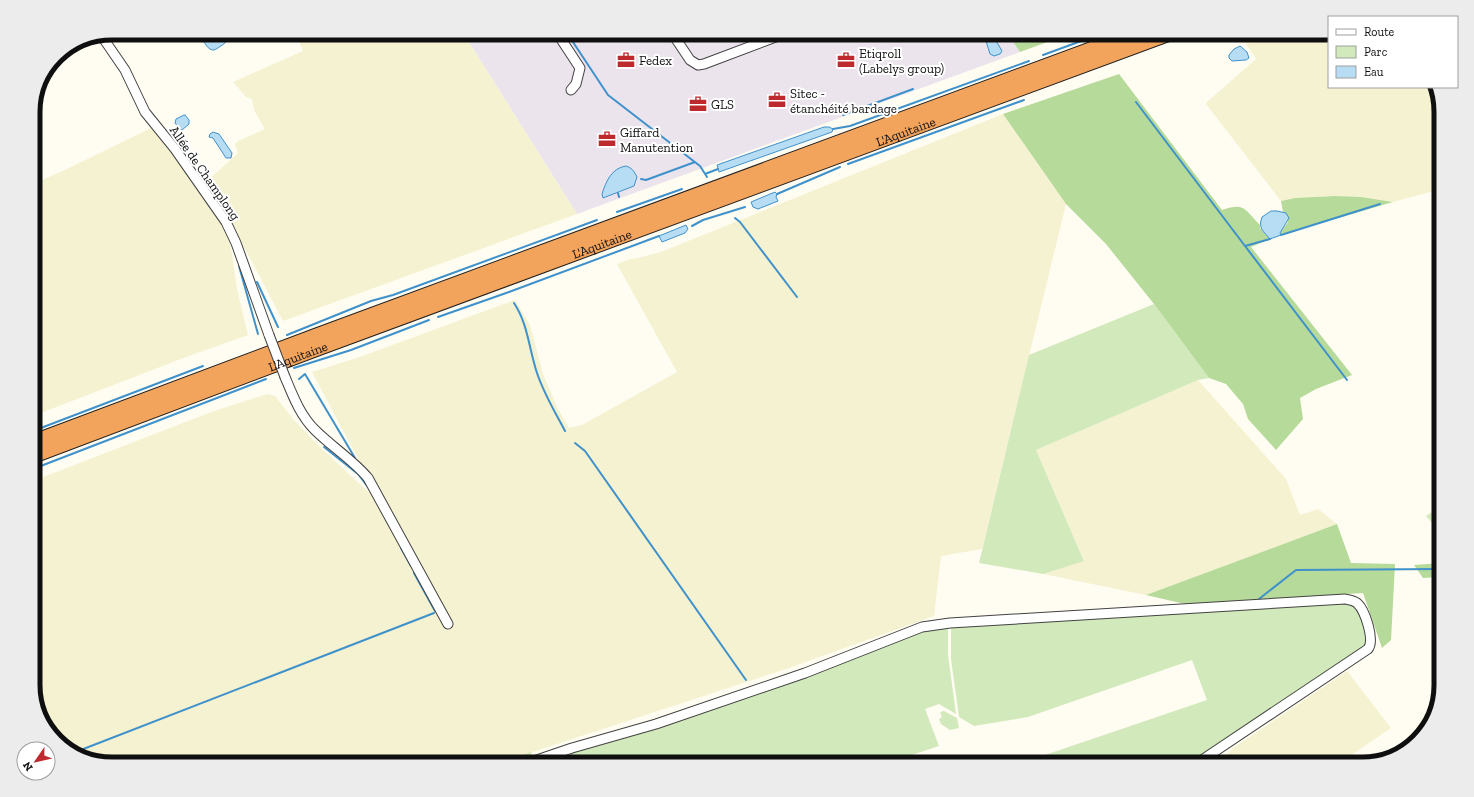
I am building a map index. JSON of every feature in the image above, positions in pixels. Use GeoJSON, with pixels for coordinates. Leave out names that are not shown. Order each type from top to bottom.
{"type":"FeatureCollection","features":[{"type":"Feature","properties":{"kind":"highway","name":"L'Aquitaine"},"geometry":{"type":"LineString","coordinates":[[40,439],[322,333],[1116,40]]}},
{"type":"Feature","properties":{"kind":"highway","name":"L'Aquitaine"},"geometry":{"type":"LineString","coordinates":[[40,453],[326,345],[1152,40]]}},
{"type":"Feature","properties":{"kind":"street","name":"Allée de Champlong"},"geometry":{"type":"LineString","coordinates":[[105,40],[125,70],[145,112],[175,149],[226,222],[236,243],[269,335],[296,403],[311,425],[368,478],[448,624]]}},
{"type":"Feature","properties":{"kind":"street"},"geometry":{"type":"LineString","coordinates":[[562,40],[580,68],[576,84],[571,90]]}},
{"type":"Feature","properties":{"kind":"street"},"geometry":{"type":"LineString","coordinates":[[677,40],[690,60],[698,65],[767,40]]}},
{"type":"Feature","properties":{"kind":"street"},"geometry":{"type":"LineString","coordinates":[[546,757],[656,724],[805,673],[922,627],[950,623],[1345,599],[1352,600],[1358,604],[1362,610],[1371,635],[1370,646],[1206,757]]}},
{"type":"Feature","properties":{"kind":"shaded area"},"geometry":{"type":"Polygon","coordinates":[[[299,40],[467,40],[577,214],[283,321],[249,256],[205,183],[238,153],[235,144],[238,141],[265,129],[254,110],[252,99],[246,97],[233,82],[303,51],[299,40]]]}},
{"type":"Feature","properties":{"kind":"shaded area"},"geometry":{"type":"Polygon","coordinates":[[[467,40],[1012,40],[1020,52],[577,214],[467,40]]]}},
{"type":"Feature","properties":{"kind":"shaded area"},"geometry":{"type":"Polygon","coordinates":[[[1244,40],[1328,40],[1328,88],[1430,88],[1434,107],[1434,191],[1393,202],[1361,197],[1335,196],[1295,198],[1281,201],[1206,104],[1256,59],[1244,40]]]}},
{"type":"Feature","properties":{"kind":"shaded area"},"geometry":{"type":"Polygon","coordinates":[[[1003,114],[1066,204],[982,549],[941,556],[934,616],[786,669],[517,757],[112,757],[98,756],[80,750],[58,733],[47,717],[41,699],[40,690],[40,478],[214,411],[267,394],[275,396],[293,419],[318,445],[383,506],[312,372],[357,358],[515,300],[530,325],[543,374],[558,409],[569,428],[582,425],[677,372],[617,264],[630,259],[661,252],[1003,114]]]}},
{"type":"Feature","properties":{"kind":"shaded area"},"geometry":{"type":"Polygon","coordinates":[[[151,128],[184,169],[223,222],[231,248],[237,289],[248,335],[186,357],[40,413],[40,181],[151,128]]]}},
{"type":"Feature","properties":{"kind":"shaded area"},"geometry":{"type":"Polygon","coordinates":[[[1198,380],[1286,479],[1300,515],[1318,509],[1337,524],[1146,595],[1043,574],[1084,560],[1036,450],[1198,380]]]}},
{"type":"Feature","properties":{"kind":"shaded area"},"geometry":{"type":"Polygon","coordinates":[[[1347,671],[1391,728],[1348,757],[1225,757],[1233,748],[1347,671]]]}},
{"type":"Feature","properties":{"kind":"green space"},"geometry":{"type":"Polygon","coordinates":[[[1012,40],[1053,40],[1020,52],[1012,40]]]}},
{"type":"Feature","properties":{"kind":"green space"},"geometry":{"type":"Polygon","coordinates":[[[1119,74],[1222,210],[1235,207],[1244,208],[1260,225],[1260,228],[1270,239],[1251,247],[1352,375],[1316,389],[1300,398],[1303,419],[1276,450],[1248,419],[1243,404],[1226,384],[1209,378],[1154,304],[1106,244],[1066,204],[1003,114],[1119,74]]]}},
{"type":"Feature","properties":{"kind":"green space"},"geometry":{"type":"Polygon","coordinates":[[[1335,196],[1361,197],[1393,202],[1281,235],[1280,233],[1288,222],[1286,213],[1283,212],[1281,201],[1295,198],[1335,196]]]}},
{"type":"Feature","properties":{"kind":"green space"},"geometry":{"type":"Polygon","coordinates":[[[1154,304],[1209,378],[1198,380],[1036,450],[1084,561],[1043,574],[979,563],[1029,355],[1154,304]]]}},
{"type":"Feature","properties":{"kind":"green space"},"geometry":{"type":"Polygon","coordinates":[[[1434,511],[1434,525],[1426,516],[1434,511]]]}},
{"type":"Feature","properties":{"kind":"green space"},"geometry":{"type":"Polygon","coordinates":[[[1337,524],[1351,563],[1395,564],[1391,640],[1382,648],[1363,593],[1185,604],[1146,595],[1337,524]]]}},
{"type":"Feature","properties":{"kind":"green space"},"geometry":{"type":"Polygon","coordinates":[[[1434,564],[1434,577],[1423,578],[1414,565],[1434,564]]]}},
{"type":"Feature","properties":{"kind":"green space"},"geometry":{"type":"Polygon","coordinates":[[[1340,602],[1352,606],[1361,615],[1365,625],[1368,644],[1206,757],[1040,757],[1207,700],[1192,660],[1028,717],[974,726],[959,717],[951,659],[951,626],[1166,615],[1340,602]]]}},
{"type":"Feature","properties":{"kind":"green space"},"geometry":{"type":"Polygon","coordinates":[[[948,626],[948,655],[956,714],[939,704],[925,709],[939,746],[905,757],[549,757],[915,633],[935,627],[948,626]]]}},
{"type":"Feature","properties":{"kind":"green space"},"geometry":{"type":"Polygon","coordinates":[[[944,711],[957,718],[959,728],[950,730],[941,724],[939,719],[942,717],[940,712],[944,711]]]}},
{"type":"Feature","properties":{"kind":"green space"},"geometry":{"type":"Polygon","coordinates":[[[531,752],[532,756],[532,757],[516,757],[531,752]]]}},
{"type":"Feature","properties":{"kind":"water"},"geometry":{"type":"Polygon","coordinates":[[[204,40],[226,40],[226,42],[214,50],[210,49],[204,40]]]}},
{"type":"Feature","properties":{"kind":"water"},"geometry":{"type":"Polygon","coordinates":[[[996,40],[1002,51],[1000,54],[994,56],[990,54],[986,41],[996,40]]]}},
{"type":"Feature","properties":{"kind":"water"},"geometry":{"type":"Polygon","coordinates":[[[1240,46],[1247,52],[1249,58],[1246,60],[1232,61],[1229,58],[1229,55],[1234,49],[1240,46]]]}},
{"type":"Feature","properties":{"kind":"water"},"geometry":{"type":"Polygon","coordinates":[[[184,115],[189,120],[189,124],[182,130],[175,123],[176,119],[184,115]]]}},
{"type":"Feature","properties":{"kind":"water"},"geometry":{"type":"Polygon","coordinates":[[[824,127],[833,129],[832,132],[719,172],[717,165],[824,127]]]}},
{"type":"Feature","properties":{"kind":"water"},"geometry":{"type":"Polygon","coordinates":[[[213,132],[219,134],[232,153],[231,158],[226,158],[213,138],[209,137],[213,132]]]}},
{"type":"Feature","properties":{"kind":"water"},"geometry":{"type":"Polygon","coordinates":[[[626,166],[633,170],[637,177],[634,186],[603,198],[602,194],[605,184],[610,176],[617,169],[626,166]]]}},
{"type":"Feature","properties":{"kind":"water"},"geometry":{"type":"Polygon","coordinates":[[[775,192],[777,194],[776,197],[778,201],[758,209],[753,207],[751,202],[775,192]]]}},
{"type":"Feature","properties":{"kind":"water"},"geometry":{"type":"Polygon","coordinates":[[[1271,211],[1286,213],[1289,218],[1280,233],[1281,235],[1270,239],[1261,227],[1261,221],[1262,217],[1271,211]]]}},
{"type":"Feature","properties":{"kind":"water"},"geometry":{"type":"Polygon","coordinates":[[[686,225],[688,229],[685,233],[662,242],[659,236],[686,225]]]}},
{"type":"Feature","properties":{"kind":"waterway"},"geometry":{"type":"LineString","coordinates":[[572,40],[608,95],[700,166],[707,177]]}},
{"type":"Feature","properties":{"kind":"waterway"},"geometry":{"type":"LineString","coordinates":[[1043,55],[1084,40]]}},
{"type":"Feature","properties":{"kind":"waterway"},"geometry":{"type":"LineString","coordinates":[[833,129],[850,126],[1029,61]]}},
{"type":"Feature","properties":{"kind":"waterway"},"geometry":{"type":"LineString","coordinates":[[843,115],[913,89]]}},
{"type":"Feature","properties":{"kind":"waterway"},"geometry":{"type":"LineString","coordinates":[[848,164],[1024,100]]}},
{"type":"Feature","properties":{"kind":"waterway"},"geometry":{"type":"LineString","coordinates":[[1136,102],[1245,246]]}},
{"type":"Feature","properties":{"kind":"waterway"},"geometry":{"type":"LineString","coordinates":[[643,137],[655,132]]}},
{"type":"Feature","properties":{"kind":"waterway"},"geometry":{"type":"LineString","coordinates":[[641,179],[646,180],[695,162]]}},
{"type":"Feature","properties":{"kind":"waterway"},"geometry":{"type":"LineString","coordinates":[[777,194],[840,167]]}},
{"type":"Feature","properties":{"kind":"waterway"},"geometry":{"type":"LineString","coordinates":[[705,174],[718,169]]}},
{"type":"Feature","properties":{"kind":"waterway"},"geometry":{"type":"LineString","coordinates":[[617,212],[682,189]]}},
{"type":"Feature","properties":{"kind":"waterway"},"geometry":{"type":"LineString","coordinates":[[618,193],[619,197]]}},
{"type":"Feature","properties":{"kind":"waterway"},"geometry":{"type":"LineString","coordinates":[[1281,235],[1380,204]]}},
{"type":"Feature","properties":{"kind":"waterway"},"geometry":{"type":"LineString","coordinates":[[692,226],[703,220],[745,207]]}},
{"type":"Feature","properties":{"kind":"waterway"},"geometry":{"type":"LineString","coordinates":[[735,218],[740,222],[797,297]]}},
{"type":"Feature","properties":{"kind":"waterway"},"geometry":{"type":"LineString","coordinates":[[287,335],[371,301],[393,295],[597,220]]}},
{"type":"Feature","properties":{"kind":"waterway"},"geometry":{"type":"LineString","coordinates":[[438,317],[659,236]]}},
{"type":"Feature","properties":{"kind":"waterway"},"geometry":{"type":"LineString","coordinates":[[1270,239],[1245,246],[1347,380]]}},
{"type":"Feature","properties":{"kind":"waterway"},"geometry":{"type":"LineString","coordinates":[[239,266],[258,334]]}},
{"type":"Feature","properties":{"kind":"waterway"},"geometry":{"type":"LineString","coordinates":[[257,282],[278,327]]}},
{"type":"Feature","properties":{"kind":"waterway"},"geometry":{"type":"LineString","coordinates":[[514,303],[522,319],[540,381],[565,431]]}},
{"type":"Feature","properties":{"kind":"waterway"},"geometry":{"type":"LineString","coordinates":[[294,368],[351,350],[429,320]]}},
{"type":"Feature","properties":{"kind":"waterway"},"geometry":{"type":"LineString","coordinates":[[40,428],[203,366]]}},
{"type":"Feature","properties":{"kind":"waterway"},"geometry":{"type":"LineString","coordinates":[[299,379],[305,374],[355,458]]}},
{"type":"Feature","properties":{"kind":"waterway"},"geometry":{"type":"LineString","coordinates":[[40,466],[266,379]]}},
{"type":"Feature","properties":{"kind":"waterway"},"geometry":{"type":"LineString","coordinates":[[575,443],[585,451],[746,680]]}},
{"type":"Feature","properties":{"kind":"waterway"},"geometry":{"type":"LineString","coordinates":[[324,447],[358,474],[368,487]]}},
{"type":"Feature","properties":{"kind":"waterway"},"geometry":{"type":"LineString","coordinates":[[401,548],[411,566]]}},
{"type":"Feature","properties":{"kind":"waterway"},"geometry":{"type":"LineString","coordinates":[[1259,599],[1296,570],[1434,569]]}},
{"type":"Feature","properties":{"kind":"waterway"},"geometry":{"type":"LineString","coordinates":[[414,573],[435,611]]}},
{"type":"Feature","properties":{"kind":"waterway"},"geometry":{"type":"LineString","coordinates":[[80,750],[434,613]]}},
{"type":"Feature","properties":{"kind":"place","name":"Fedex"},"geometry":{"type":"Point","coordinates":[626,60]}},
{"type":"Feature","properties":{"kind":"place","name":"Etiqroll (Labelys group)"},"geometry":{"type":"Point","coordinates":[846,60]}},
{"type":"Feature","properties":{"kind":"place","name":"Sitec - étanchéité bardage"},"geometry":{"type":"Point","coordinates":[777,100]}},
{"type":"Feature","properties":{"kind":"place","name":"GLS"},"geometry":{"type":"Point","coordinates":[698,104]}},
{"type":"Feature","properties":{"kind":"place","name":"Giffard Manutention"},"geometry":{"type":"Point","coordinates":[607,139]}}]}
